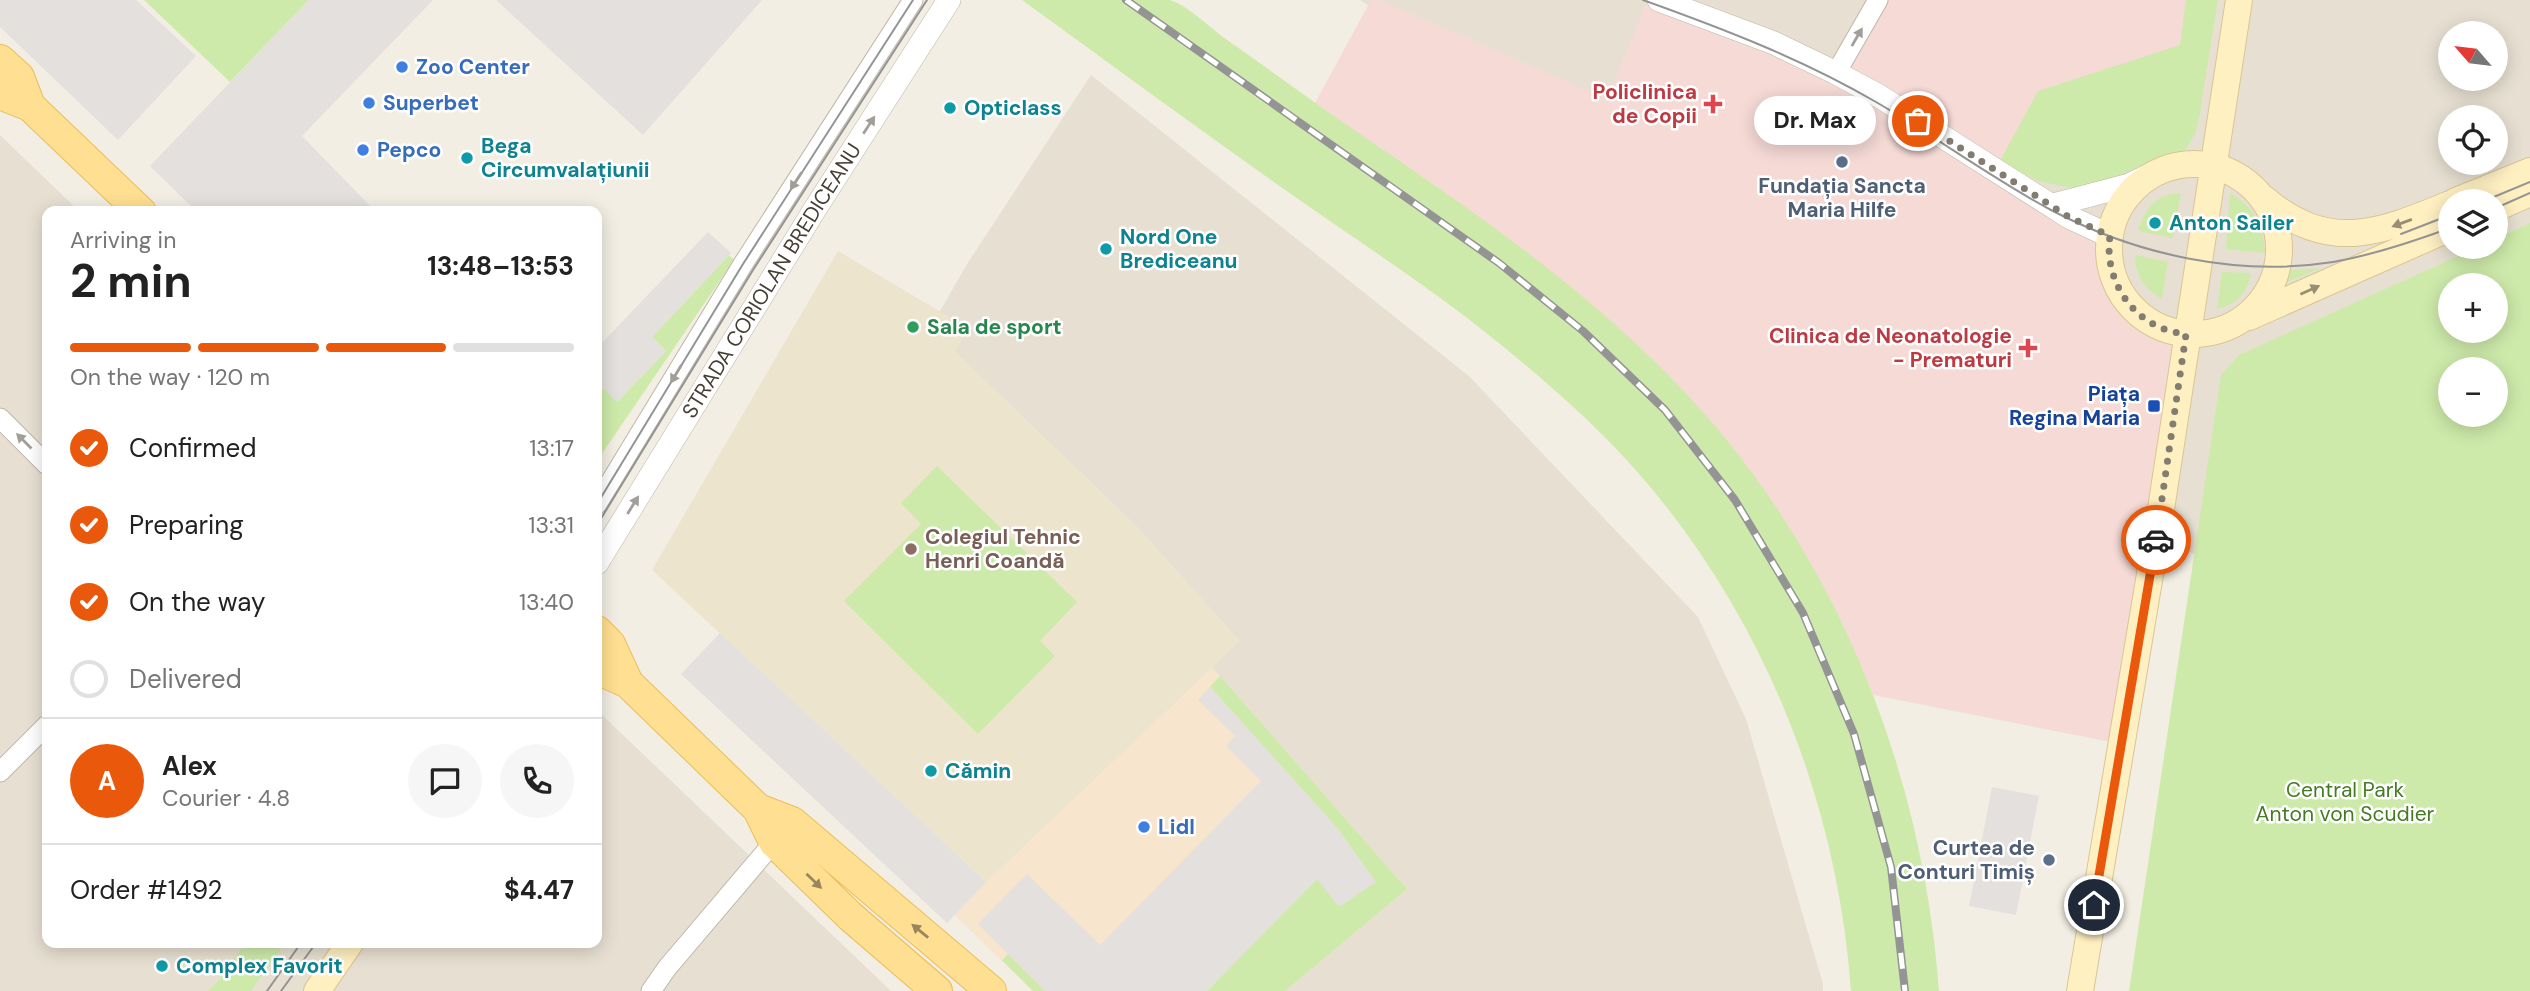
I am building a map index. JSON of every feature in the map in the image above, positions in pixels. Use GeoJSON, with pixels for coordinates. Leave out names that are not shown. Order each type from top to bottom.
{"type":"FeatureCollection","features":[{"type":"Feature","properties":{"kind":"main road"},"geometry":{"type":"LineString","coordinates":[[2080,991],[2158,523],[2239,0]]}},
{"type":"Feature","properties":{"kind":"main road"},"geometry":{"type":"LineString","coordinates":[[0,60],[19,77],[30,106]]}},
{"type":"Feature","properties":{"kind":"main road"},"geometry":{"type":"LineString","coordinates":[[0,94],[30,106],[135,206]]}},
{"type":"Feature","properties":{"kind":"main road"},"geometry":{"type":"LineString","coordinates":[[2438,209],[2386,229],[2352,233],[2330,232],[2297,221],[2238,176],[2213,166],[2182,164],[2154,173],[2141,181],[2121,204],[2110,236],[2109,262],[2113,277],[2128,304],[2151,323],[2186,334],[2209,333],[2438,233]]}},
{"type":"Feature","properties":{"kind":"main road"},"geometry":{"type":"LineString","coordinates":[[2486,189],[2530,171]]}},
{"type":"Feature","properties":{"kind":"main road"},"geometry":{"type":"LineString","coordinates":[[2508,203],[2530,193]]}},
{"type":"Feature","properties":{"kind":"main road"},"geometry":{"type":"LineString","coordinates":[[2225,328],[2251,312],[2270,288],[2275,275],[2278,259],[2277,232],[2261,196]]}},
{"type":"Feature","properties":{"kind":"main road"},"geometry":{"type":"LineString","coordinates":[[602,636],[610,645],[628,684]]}},
{"type":"Feature","properties":{"kind":"main road"},"geometry":{"type":"LineString","coordinates":[[602,672],[628,684],[758,809],[774,842],[851,917],[937,991]]}},
{"type":"Feature","properties":{"kind":"main road"},"geometry":{"type":"LineString","coordinates":[[758,809],[792,822],[991,991]]}},
{"type":"Feature","properties":{"kind":"main road"},"geometry":{"type":"LineString","coordinates":[[317,991],[347,948]]}},
{"type":"Feature","properties":{"kind":"street","name":"STRADA CORIOLAN BREDICEANU"},"geometry":{"type":"LineString","coordinates":[[602,496],[743,264],[913,0]]}},
{"type":"Feature","properties":{"kind":"street","name":"STRADA CORIOLAN BREDICEANU"},"geometry":{"type":"LineString","coordinates":[[602,555],[815,209],[949,0]]}},
{"type":"Feature","properties":{"kind":"street"},"geometry":{"type":"LineString","coordinates":[[1660,0],[1774,43],[1836,73],[1879,96],[2084,225],[2110,236]]}},
{"type":"Feature","properties":{"kind":"street"},"geometry":{"type":"LineString","coordinates":[[1836,73],[1878,0]]}},
{"type":"Feature","properties":{"kind":"street"},"geometry":{"type":"LineString","coordinates":[[2053,205],[2129,185],[2154,173]]}},
{"type":"Feature","properties":{"kind":"street"},"geometry":{"type":"LineString","coordinates":[[0,418],[42,460]]}},
{"type":"Feature","properties":{"kind":"street"},"geometry":{"type":"LineString","coordinates":[[0,772],[42,730]]}},
{"type":"Feature","properties":{"kind":"street"},"geometry":{"type":"LineString","coordinates":[[651,991],[676,957],[774,842]]}},
{"type":"Feature","properties":{"kind":"shaded area"},"geometry":{"type":"Polygon","coordinates":[[[0,0],[136,0],[196,56],[118,140],[0,27],[0,0]]]}},
{"type":"Feature","properties":{"kind":"shaded area"},"geometry":{"type":"Polygon","coordinates":[[[309,0],[433,0],[302,136],[370,206],[191,206],[150,166],[309,0]]]}},
{"type":"Feature","properties":{"kind":"shaded area"},"geometry":{"type":"Polygon","coordinates":[[[496,0],[762,0],[643,135],[496,0]]]}},
{"type":"Feature","properties":{"kind":"shaded area"},"geometry":{"type":"Polygon","coordinates":[[[1360,0],[2530,0],[2530,778],[1360,0]]]}},
{"type":"Feature","properties":{"kind":"shaded area"},"geometry":{"type":"Polygon","coordinates":[[[1371,0],[1379,0],[1607,99],[1646,4],[1728,31],[1876,101],[2109,239],[2109,262],[2113,277],[2128,304],[2151,323],[2186,334],[2121,744],[1873,695],[1843,625],[1807,557],[1753,475],[1724,437],[1692,402],[1594,307],[1519,247],[1315,103],[1371,0]]]}},
{"type":"Feature","properties":{"kind":"shaded area"},"geometry":{"type":"Polygon","coordinates":[[[1883,0],[2218,0],[2206,85],[2195,134],[2184,152],[2164,166],[2038,181],[2016,171],[1845,69],[1883,0]]]}},
{"type":"Feature","properties":{"kind":"shaded area"},"geometry":{"type":"Polygon","coordinates":[[[1091,75],[1469,376],[1698,617],[1746,719],[1823,991],[1033,991],[955,915],[986,882],[1239,641],[1137,527],[955,352],[940,311],[967,264],[1091,75]]]}},
{"type":"Feature","properties":{"kind":"shaded area"},"geometry":{"type":"Polygon","coordinates":[[[0,135],[74,206],[42,206],[42,948],[602,948],[602,715],[891,991],[0,991],[0,135]]]}},
{"type":"Feature","properties":{"kind":"shaded area"},"geometry":{"type":"Polygon","coordinates":[[[708,232],[731,253],[652,337],[666,351],[617,402],[604,388],[602,390],[602,343],[708,232]]]}},
{"type":"Feature","properties":{"kind":"shaded area","name":"Colegiul Tehnic Henri Coandă"},"geometry":{"type":"Polygon","coordinates":[[[838,251],[968,328],[955,352],[1137,527],[1240,641],[986,882],[652,570],[838,251]]]}},
{"type":"Feature","properties":{"kind":"shaded area"},"geometry":{"type":"Polygon","coordinates":[[[720,633],[986,882],[947,923],[681,674],[720,633]]]}},
{"type":"Feature","properties":{"kind":"shaded area"},"geometry":{"type":"Polygon","coordinates":[[[1212,667],[1407,889],[1285,991],[1033,991],[955,915],[986,882],[1212,667]]]}},
{"type":"Feature","properties":{"kind":"shaded area"},"geometry":{"type":"Polygon","coordinates":[[[1210,687],[1338,829],[1376,882],[1339,907],[1317,879],[1207,991],[1045,991],[978,924],[1027,874],[1100,945],[1261,781],[1226,746],[1235,736],[1198,700],[1210,687]]]}},
{"type":"Feature","properties":{"kind":"shaded area"},"geometry":{"type":"Polygon","coordinates":[[[1992,787],[2039,796],[2016,915],[1969,906],[1992,787]]]}},
{"type":"Feature","properties":{"kind":"green space"},"geometry":{"type":"Polygon","coordinates":[[[144,0],[309,0],[230,82],[144,0]]]}},
{"type":"Feature","properties":{"kind":"green space"},"geometry":{"type":"Polygon","coordinates":[[[1022,0],[1169,0],[1182,5],[1223,37],[1519,246],[1605,316],[1684,392],[1721,433],[1767,494],[1808,558],[1843,625],[1873,695],[1898,767],[1917,841],[1931,915],[1939,991],[1851,991],[1844,923],[1831,856],[1813,789],[1790,725],[1763,662],[1731,601],[1694,544],[1635,469],[1560,395],[1475,324],[1022,0]]]}},
{"type":"Feature","properties":{"kind":"green space"},"geometry":{"type":"Polygon","coordinates":[[[2186,0],[2218,0],[2200,114],[2195,134],[2184,152],[2146,176],[2076,189],[2038,181],[2000,161],[2038,91],[2180,45],[2186,0]]]}},
{"type":"Feature","properties":{"kind":"green space"},"geometry":{"type":"Polygon","coordinates":[[[2181,193],[2173,238],[2138,231],[2153,203],[2165,196],[2181,193]]]}},
{"type":"Feature","properties":{"kind":"green space"},"geometry":{"type":"Polygon","coordinates":[[[2230,193],[2245,204],[2256,218],[2265,253],[2226,249],[2230,193]]]}},
{"type":"Feature","properties":{"kind":"green space","name":"Central Park Anton von Scudier"},"geometry":{"type":"Polygon","coordinates":[[[2530,223],[2530,991],[2129,991],[2221,375],[2239,355],[2451,259],[2508,259],[2508,233],[2530,223]]]}},
{"type":"Feature","properties":{"kind":"green space"},"geometry":{"type":"Polygon","coordinates":[[[729,255],[734,260],[602,454],[602,390],[604,388],[618,401],[666,351],[652,337],[729,255]]]}},
{"type":"Feature","properties":{"kind":"green space"},"geometry":{"type":"Polygon","coordinates":[[[2135,255],[2168,262],[2162,299],[2142,281],[2135,255]]]}},
{"type":"Feature","properties":{"kind":"green space"},"geometry":{"type":"Polygon","coordinates":[[[2321,268],[2275,287],[2281,271],[2321,268]]]}},
{"type":"Feature","properties":{"kind":"green space"},"geometry":{"type":"Polygon","coordinates":[[[2222,272],[2251,273],[2247,287],[2240,297],[2217,309],[2222,272]]]}},
{"type":"Feature","properties":{"kind":"green space"},"geometry":{"type":"Polygon","coordinates":[[[937,466],[1077,602],[1040,641],[1055,656],[978,734],[844,601],[921,524],[901,503],[937,466]]]}},
{"type":"Feature","properties":{"kind":"green space"},"geometry":{"type":"Polygon","coordinates":[[[1220,676],[1407,889],[1285,991],[1207,991],[1317,879],[1338,829],[1210,687],[1220,676]]]}},
{"type":"Feature","properties":{"kind":"green space"},"geometry":{"type":"Polygon","coordinates":[[[242,948],[281,948],[251,991],[208,991],[221,978],[242,948]]]}},
{"type":"Feature","properties":{"kind":"green space"},"geometry":{"type":"Polygon","coordinates":[[[1008,954],[1045,991],[1033,991],[1002,960],[1008,954]]]}},
{"type":"Feature","properties":{"kind":"tram line"},"geometry":{"type":"LineString","coordinates":[[602,496],[743,264],[913,0]]}},
{"type":"Feature","properties":{"kind":"tram line"},"geometry":{"type":"LineString","coordinates":[[602,517],[753,270],[927,0]]}},
{"type":"Feature","properties":{"kind":"tram line"},"geometry":{"type":"LineString","coordinates":[[1643,0],[1733,34],[1820,72],[1898,115],[2051,210],[2084,226],[2153,250],[2224,264],[2297,266],[2363,256],[2438,232]]}},
{"type":"Feature","properties":{"kind":"tram line"},"geometry":{"type":"LineString","coordinates":[[2508,191],[2530,182]]}},
{"type":"Feature","properties":{"kind":"tram line"},"geometry":{"type":"LineString","coordinates":[[2508,203],[2530,193]]}},
{"type":"Feature","properties":{"kind":"tram line"},"geometry":{"type":"LineString","coordinates":[[2401,234],[2438,220]]}},
{"type":"Feature","properties":{"kind":"tram line"},"geometry":{"type":"LineString","coordinates":[[267,991],[297,948]]}},
{"type":"Feature","properties":{"kind":"tram line"},"geometry":{"type":"LineString","coordinates":[[281,991],[312,948]]}},
{"type":"Feature","properties":{"kind":"railway"},"geometry":{"type":"LineString","coordinates":[[1126,0],[1499,263],[1583,331],[1665,410],[1735,500],[1803,613],[1854,734],[1891,867],[1905,991]]}},
{"type":"Feature","properties":{"kind":"way so far"},"geometry":{"type":"LineString","coordinates":[[1918,121],[2069,217],[2110,236],[2109,262],[2113,277],[2128,304],[2151,323],[2186,334],[2156,540]]}},
{"type":"Feature","properties":{"kind":"place","name":"Zoo Center"},"geometry":{"type":"Point","coordinates":[402,67]}},
{"type":"Feature","properties":{"kind":"place","name":"Superbet"},"geometry":{"type":"Point","coordinates":[369,103]}},
{"type":"Feature","properties":{"kind":"place","name":"Policlinica de Copii"},"geometry":{"type":"Point","coordinates":[1713,104]}},
{"type":"Feature","properties":{"kind":"place","name":"Opticlass"},"geometry":{"type":"Point","coordinates":[950,108]}},
{"type":"Feature","properties":{"kind":"place","name":"Dr. Max"},"geometry":{"type":"Point","coordinates":[1918,121]}},
{"type":"Feature","properties":{"kind":"place","name":"Pepco"},"geometry":{"type":"Point","coordinates":[363,150]}},
{"type":"Feature","properties":{"kind":"place","name":"Bega Circumvalațiunii"},"geometry":{"type":"Point","coordinates":[467,158]}},
{"type":"Feature","properties":{"kind":"place","name":"Fundația Sancta Maria Hilfe"},"geometry":{"type":"Point","coordinates":[1842,162]}},
{"type":"Feature","properties":{"kind":"place","name":"Anton Sailer"},"geometry":{"type":"Point","coordinates":[2155,223]}},
{"type":"Feature","properties":{"kind":"place","name":"Nord One Brediceanu"},"geometry":{"type":"Point","coordinates":[1106,249]}},
{"type":"Feature","properties":{"kind":"place","name":"Sala de sport"},"geometry":{"type":"Point","coordinates":[913,327]}},
{"type":"Feature","properties":{"kind":"place","name":"Clinica de Neonatologie - Prematuri"},"geometry":{"type":"Point","coordinates":[2028,348]}},
{"type":"Feature","properties":{"kind":"place","name":"Piața Regina Maria"},"geometry":{"type":"Point","coordinates":[2154,406]}},
{"type":"Feature","properties":{"kind":"place","name":"Colegiul Tehnic Henri Coandă"},"geometry":{"type":"Point","coordinates":[911,549]}},
{"type":"Feature","properties":{"kind":"place","name":"Cămin"},"geometry":{"type":"Point","coordinates":[931,771]}},
{"type":"Feature","properties":{"kind":"place","name":"Lidl"},"geometry":{"type":"Point","coordinates":[1144,827]}},
{"type":"Feature","properties":{"kind":"place","name":"Curtea de Conturi Timiș"},"geometry":{"type":"Point","coordinates":[2049,860]}},
{"type":"Feature","properties":{"kind":"place","name":"Complex Favorit"},"geometry":{"type":"Point","coordinates":[162,966]}},
{"type":"Feature","properties":{"kind":"route"},"geometry":{"type":"LineString","coordinates":[[2094,905],[2156,540]]}}]}
